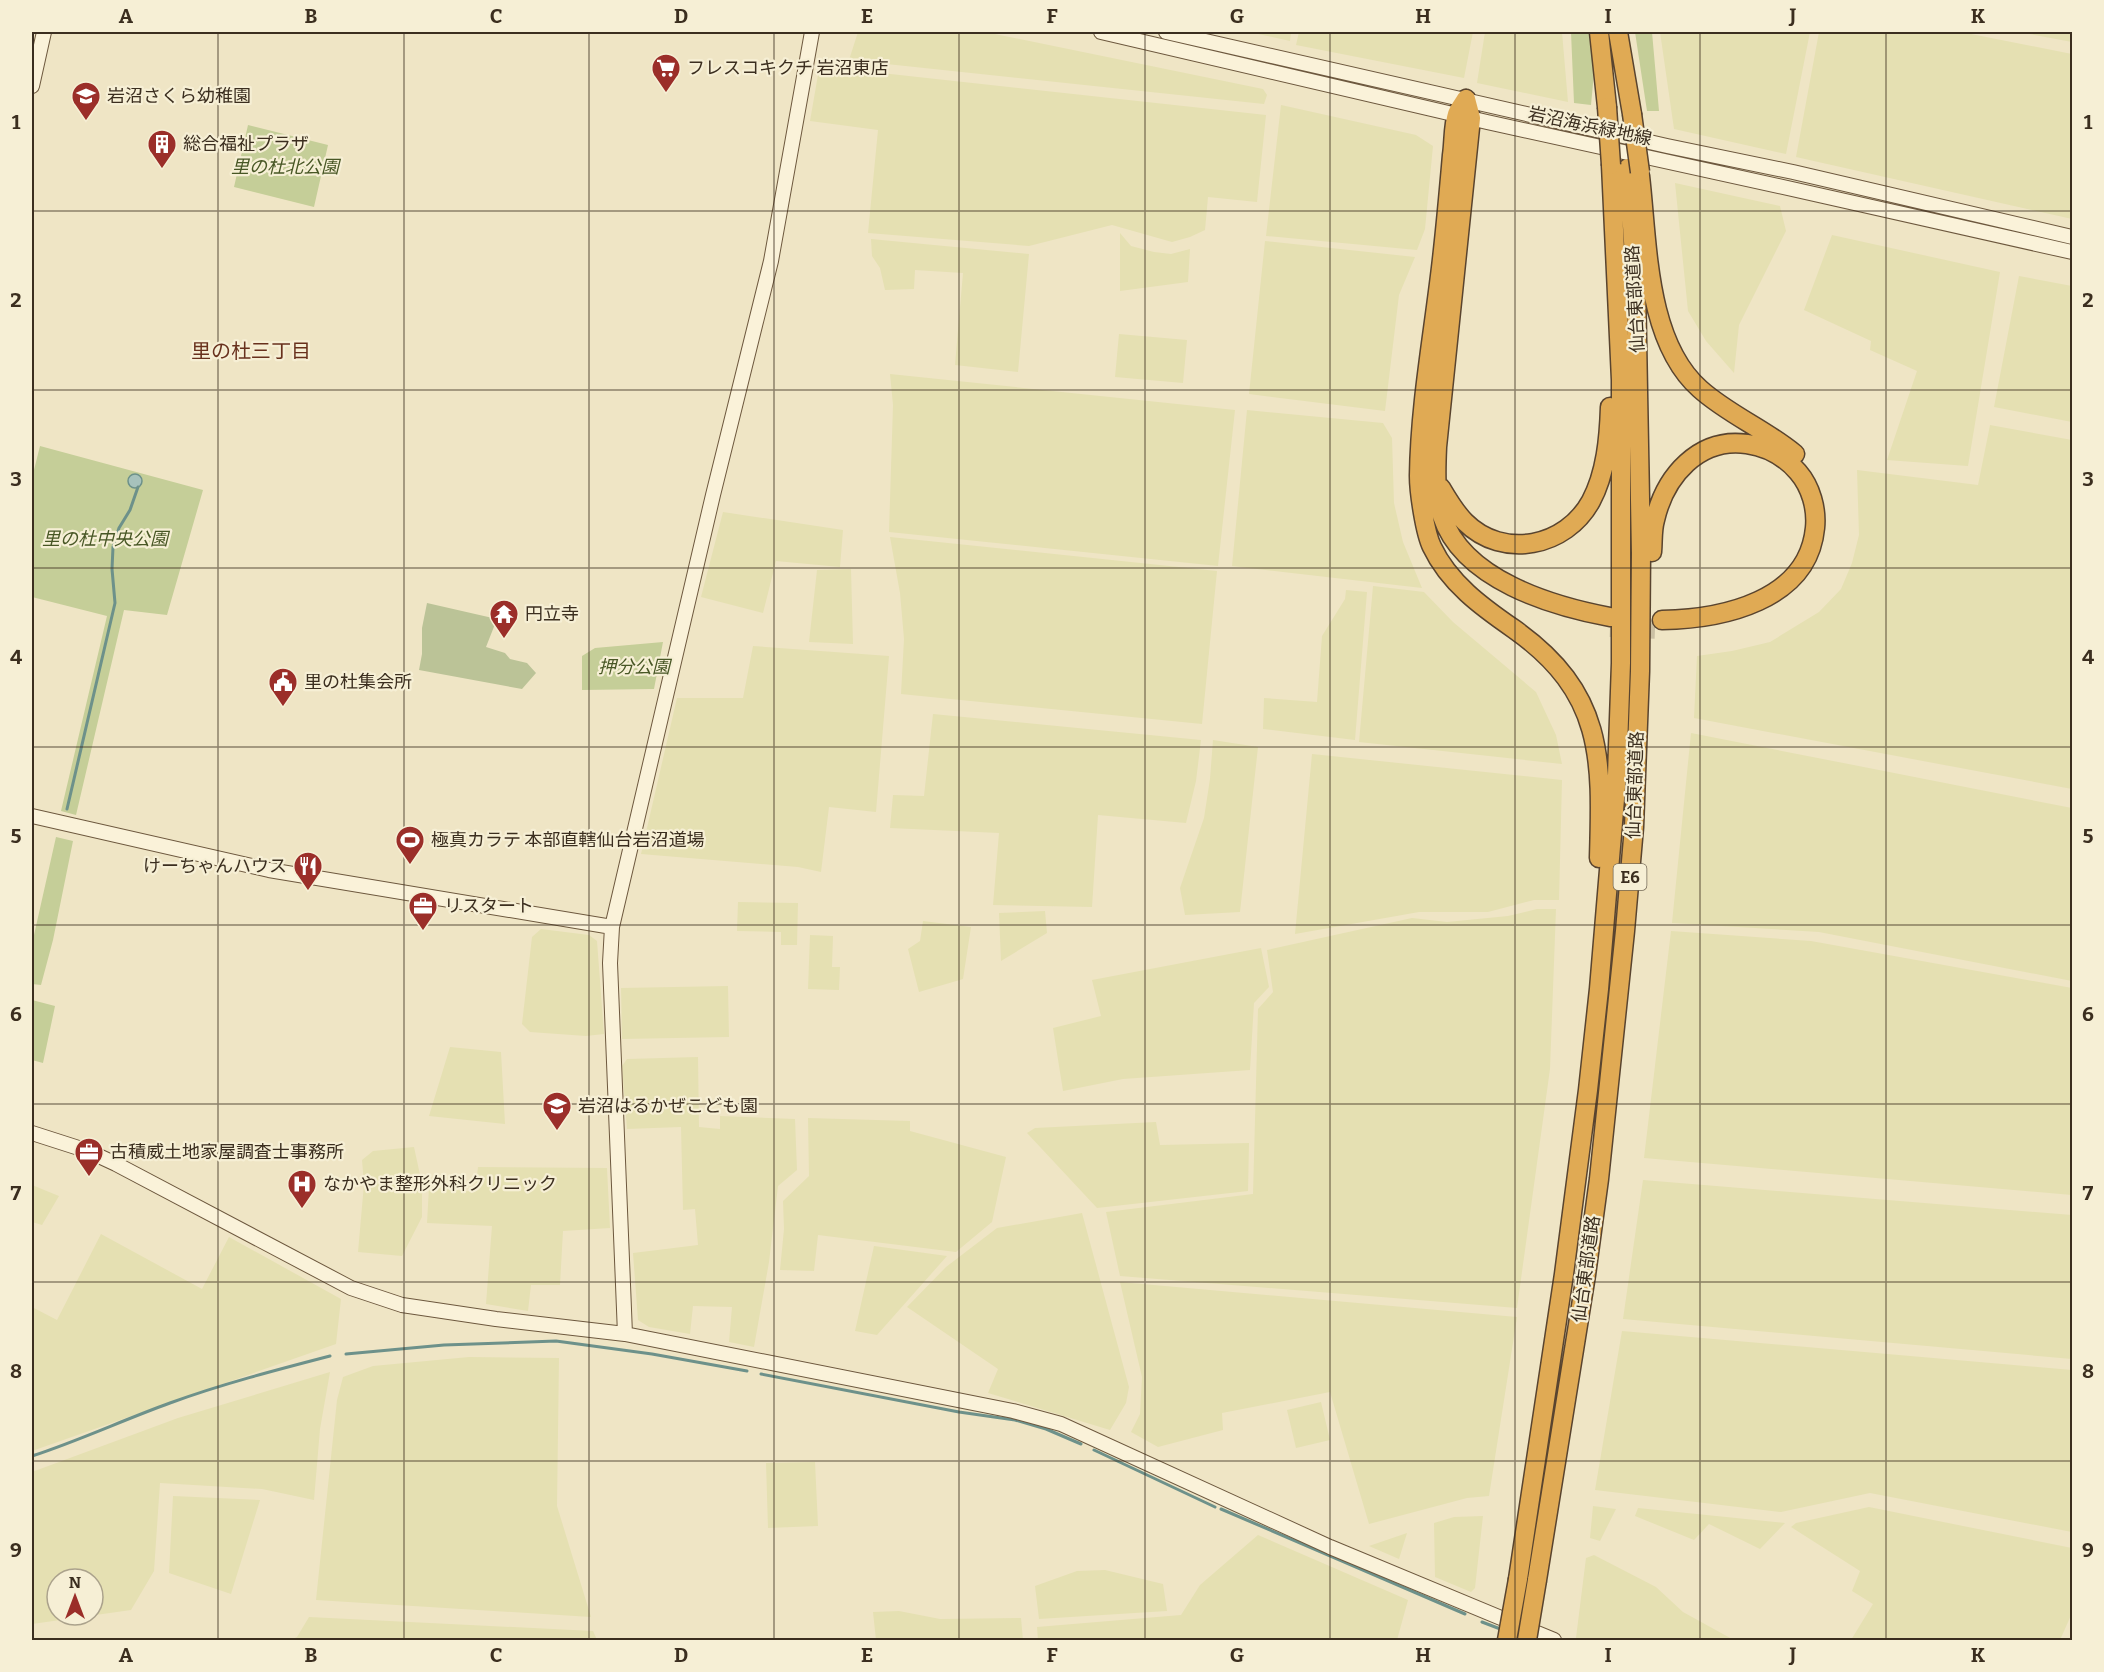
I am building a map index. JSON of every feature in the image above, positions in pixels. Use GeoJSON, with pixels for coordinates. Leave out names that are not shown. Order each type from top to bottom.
{"type":"FeatureCollection","features":[{"type":"Feature","properties":{"kind":"highway","name":"仙台東部道路"},"geometry":{"type":"LineString","coordinates":[[1599,32],[1621,111]]}},
{"type":"Feature","properties":{"kind":"highway","name":"仙台東部道路"},"geometry":{"type":"LineString","coordinates":[[1527,1641],[1586,1275],[1599,1179],[1634,827],[1640,671],[1641,553],[1636,284],[1621,111],[1617,32]]}},
{"type":"Feature","properties":{"kind":"highway"},"geometry":{"type":"LineString","coordinates":[[1425,515],[1460,562],[1497,589],[1541,610],[1590,624],[1610,622],[1541,599],[1502,581],[1482,568],[1459,545],[1443,518],[1436,466],[1465,110]]}},
{"type":"Feature","properties":{"kind":"highway"},"geometry":{"type":"LineString","coordinates":[[1465,110],[1442,259],[1421,429],[1420,497],[1431,546],[1447,570],[1482,606],[1529,640],[1555,663],[1583,703],[1594,734],[1599,776],[1600,818],[1588,1090]]}},
{"type":"Feature","properties":{"kind":"highway"},"geometry":{"type":"LineString","coordinates":[[1438,483],[1466,523],[1490,538],[1507,543],[1536,544],[1550,539],[1574,524],[1592,501],[1602,472],[1609,424],[1626,168]]}},
{"type":"Feature","properties":{"kind":"highway"},"geometry":{"type":"LineString","coordinates":[[1625,931],[1637,857],[1648,733],[1655,519],[1678,471],[1686,461],[1709,448],[1736,443],[1750,444],[1771,451],[1790,463],[1807,486],[1815,512],[1815,525],[1812,546],[1803,564],[1796,574],[1776,592],[1742,607],[1710,616],[1661,625],[1710,626],[1728,622],[1760,611],[1786,596],[1814,567],[1822,546],[1826,520],[1820,492],[1808,469],[1798,457],[1769,435],[1727,410],[1699,388],[1678,364],[1670,350],[1658,318],[1626,168]]}},
{"type":"Feature","properties":{"kind":"highway","name":"仙台東部道路"},"geometry":{"type":"LineString","coordinates":[[1508,1641],[1562,1286],[1588,1090],[1617,775],[1621,663],[1621,380],[1626,168]]}},
{"type":"Feature","properties":{"kind":"street"},"geometry":{"type":"LineString","coordinates":[[32,86],[44,32]]}},
{"type":"Feature","properties":{"kind":"street"},"geometry":{"type":"LineString","coordinates":[[625,1334],[610,963],[612,927],[710,507],[771,261],[812,32]]}},
{"type":"Feature","properties":{"kind":"street","name":"岩沼海浜緑地線"},"geometry":{"type":"LineString","coordinates":[[1101,32],[1275,74],[1667,146],[1793,172],[2073,237]]}},
{"type":"Feature","properties":{"kind":"street","name":"岩沼海浜緑地線"},"geometry":{"type":"LineString","coordinates":[[1166,32],[1465,110],[2073,252]]}},
{"type":"Feature","properties":{"kind":"street"},"geometry":{"type":"LineString","coordinates":[[32,816],[269,870],[612,927]]}},
{"type":"Feature","properties":{"kind":"street"},"geometry":{"type":"LineString","coordinates":[[32,1132],[88,1151],[116,1164],[351,1288],[402,1305],[625,1334],[981,1404],[1060,1424],[1340,1551],[1554,1641]]}},
{"type":"Feature","properties":{"kind":"shaded area"},"geometry":{"type":"Polygon","coordinates":[[[858,32],[985,32],[1263,89],[1267,95],[1264,104],[849,60],[858,32]]]}},
{"type":"Feature","properties":{"kind":"shaded area"},"geometry":{"type":"Polygon","coordinates":[[[1249,32],[1291,32],[1290,41],[1249,32]]]}},
{"type":"Feature","properties":{"kind":"shaded area"},"geometry":{"type":"Polygon","coordinates":[[[1299,32],[1473,32],[1464,78],[1296,45],[1299,32]]]}},
{"type":"Feature","properties":{"kind":"shaded area"},"geometry":{"type":"Polygon","coordinates":[[[1485,32],[1562,32],[1568,102],[1477,83],[1485,32]]]}},
{"type":"Feature","properties":{"kind":"shaded area"},"geometry":{"type":"Polygon","coordinates":[[[1660,32],[1810,32],[1786,154],[1674,129],[1660,32]]]}},
{"type":"Feature","properties":{"kind":"shaded area"},"geometry":{"type":"Polygon","coordinates":[[[1819,32],[1961,32],[2072,54],[2072,219],[1796,157],[1819,32]]]}},
{"type":"Feature","properties":{"kind":"shaded area"},"geometry":{"type":"Polygon","coordinates":[[[2019,32],[2072,32],[2072,42],[2019,32]]]}},
{"type":"Feature","properties":{"kind":"shaded area"},"geometry":{"type":"Polygon","coordinates":[[[819,69],[843,77],[854,70],[1266,115],[1257,202],[1208,197],[1205,230],[1172,242],[1112,225],[1029,246],[868,233],[878,130],[810,121],[819,69]]]}},
{"type":"Feature","properties":{"kind":"shaded area"},"geometry":{"type":"Polygon","coordinates":[[[1281,105],[1416,135],[1433,146],[1425,229],[1417,250],[1266,236],[1281,105]]]}},
{"type":"Feature","properties":{"kind":"shaded area"},"geometry":{"type":"Polygon","coordinates":[[[1675,183],[1780,206],[1786,231],[1739,325],[1734,373],[1706,341],[1688,311],[1675,183]]]}},
{"type":"Feature","properties":{"kind":"shaded area"},"geometry":{"type":"Polygon","coordinates":[[[1120,233],[1131,246],[1154,252],[1171,254],[1190,249],[1188,282],[1120,291],[1120,233]]]}},
{"type":"Feature","properties":{"kind":"shaded area"},"geometry":{"type":"Polygon","coordinates":[[[1832,235],[2000,272],[1968,466],[1887,460],[1917,371],[1870,350],[1871,341],[1804,310],[1832,235]]]}},
{"type":"Feature","properties":{"kind":"shaded area"},"geometry":{"type":"Polygon","coordinates":[[[871,239],[1029,254],[1018,372],[955,365],[963,273],[915,270],[914,289],[885,290],[880,268],[872,256],[871,239]]]}},
{"type":"Feature","properties":{"kind":"shaded area"},"geometry":{"type":"Polygon","coordinates":[[[1265,241],[1415,257],[1399,295],[1385,411],[1249,394],[1265,241]]]}},
{"type":"Feature","properties":{"kind":"shaded area"},"geometry":{"type":"Polygon","coordinates":[[[2019,276],[2072,286],[2072,422],[1994,407],[2019,276]]]}},
{"type":"Feature","properties":{"kind":"shaded area"},"geometry":{"type":"Polygon","coordinates":[[[1119,334],[1187,340],[1183,383],[1115,377],[1119,334]]]}},
{"type":"Feature","properties":{"kind":"shaded area"},"geometry":{"type":"Polygon","coordinates":[[[890,374],[1235,410],[1218,566],[889,532],[893,405],[890,374]]]}},
{"type":"Feature","properties":{"kind":"shaded area"},"geometry":{"type":"Polygon","coordinates":[[[1247,410],[1383,423],[1392,438],[1394,503],[1403,542],[1422,588],[1232,566],[1247,410]]]}},
{"type":"Feature","properties":{"kind":"shaded area"},"geometry":{"type":"Polygon","coordinates":[[[1990,425],[2072,440],[2072,789],[1694,718],[1697,656],[1770,642],[1819,612],[1841,589],[1852,563],[1859,535],[1857,470],[1978,485],[1990,425]]]}},
{"type":"Feature","properties":{"kind":"shaded area"},"geometry":{"type":"Polygon","coordinates":[[[723,512],[843,530],[840,567],[776,561],[763,613],[701,597],[723,512]]]}},
{"type":"Feature","properties":{"kind":"shaded area"},"geometry":{"type":"Polygon","coordinates":[[[890,537],[1217,571],[1202,724],[901,694],[904,639],[900,593],[890,537]]]}},
{"type":"Feature","properties":{"kind":"shaded area"},"geometry":{"type":"Polygon","coordinates":[[[851,569],[853,644],[809,642],[817,570],[851,569]]]}},
{"type":"Feature","properties":{"kind":"shaded area"},"geometry":{"type":"Polygon","coordinates":[[[1373,586],[1424,592],[1453,622],[1536,692],[1556,735],[1562,764],[1359,742],[1373,586]]]}},
{"type":"Feature","properties":{"kind":"shaded area"},"geometry":{"type":"Polygon","coordinates":[[[1346,590],[1367,592],[1355,740],[1263,729],[1264,698],[1317,702],[1322,636],[1345,599],[1346,590]]]}},
{"type":"Feature","properties":{"kind":"shaded area"},"geometry":{"type":"Polygon","coordinates":[[[753,646],[889,656],[876,812],[829,807],[821,872],[798,867],[641,854],[677,698],[743,698],[753,646]]]}},
{"type":"Feature","properties":{"kind":"shaded area"},"geometry":{"type":"Polygon","coordinates":[[[933,714],[1201,740],[1196,781],[1186,823],[1098,815],[1092,907],[993,905],[999,833],[890,828],[893,795],[924,796],[933,714]]]}},
{"type":"Feature","properties":{"kind":"shaded area"},"geometry":{"type":"Polygon","coordinates":[[[1691,733],[2072,808],[2072,981],[1819,932],[1672,923],[1691,733]]]}},
{"type":"Feature","properties":{"kind":"shaded area"},"geometry":{"type":"Polygon","coordinates":[[[1213,740],[1258,747],[1240,912],[1185,915],[1180,888],[1204,818],[1213,740]]]}},
{"type":"Feature","properties":{"kind":"shaded area"},"geometry":{"type":"Polygon","coordinates":[[[1312,754],[1562,780],[1559,900],[1534,900],[1488,912],[1419,912],[1295,934],[1312,754]]]}},
{"type":"Feature","properties":{"kind":"shaded area"},"geometry":{"type":"Polygon","coordinates":[[[738,902],[798,903],[797,945],[781,945],[781,932],[737,931],[738,902]]]}},
{"type":"Feature","properties":{"kind":"shaded area"},"geometry":{"type":"Polygon","coordinates":[[[1537,909],[1556,909],[1550,1069],[1517,1308],[1120,1276],[1106,1212],[1253,1194],[1258,1009],[1273,992],[1267,950],[1412,918],[1447,922],[1508,916],[1537,909]]]}},
{"type":"Feature","properties":{"kind":"shaded area"},"geometry":{"type":"Polygon","coordinates":[[[1045,911],[1047,933],[1001,961],[999,913],[1045,911]]]}},
{"type":"Feature","properties":{"kind":"shaded area"},"geometry":{"type":"Polygon","coordinates":[[[923,921],[971,927],[963,979],[919,992],[908,949],[920,941],[923,921]]]}},
{"type":"Feature","properties":{"kind":"shaded area"},"geometry":{"type":"Polygon","coordinates":[[[541,929],[589,935],[597,941],[604,1034],[586,1036],[530,1032],[522,1024],[532,937],[541,929]]]}},
{"type":"Feature","properties":{"kind":"shaded area"},"geometry":{"type":"Polygon","coordinates":[[[1671,931],[1811,941],[2072,988],[2072,1195],[1644,1158],[1671,931]]]}},
{"type":"Feature","properties":{"kind":"shaded area"},"geometry":{"type":"Polygon","coordinates":[[[810,935],[833,936],[832,967],[840,967],[839,990],[808,989],[810,935]]]}},
{"type":"Feature","properties":{"kind":"shaded area"},"geometry":{"type":"Polygon","coordinates":[[[1261,948],[1269,987],[1254,1003],[1250,1070],[1123,1079],[1063,1091],[1053,1028],[1101,1016],[1092,980],[1261,948]]]}},
{"type":"Feature","properties":{"kind":"shaded area"},"geometry":{"type":"Polygon","coordinates":[[[728,986],[729,1037],[622,1039],[621,988],[728,986]]]}},
{"type":"Feature","properties":{"kind":"shaded area"},"geometry":{"type":"Polygon","coordinates":[[[450,1047],[501,1052],[505,1124],[429,1116],[450,1047]]]}},
{"type":"Feature","properties":{"kind":"shaded area"},"geometry":{"type":"Polygon","coordinates":[[[698,1057],[699,1127],[720,1129],[720,1116],[795,1119],[797,1170],[778,1186],[769,1262],[754,1347],[729,1342],[732,1307],[693,1306],[690,1334],[649,1327],[638,1320],[633,1253],[698,1245],[695,1209],[683,1210],[681,1127],[627,1129],[622,1066],[627,1059],[698,1057]]]}},
{"type":"Feature","properties":{"kind":"shaded area"},"geometry":{"type":"Polygon","coordinates":[[[808,1118],[910,1121],[910,1131],[1006,1157],[992,1222],[956,1252],[818,1235],[814,1271],[780,1270],[784,1229],[783,1201],[809,1176],[808,1118]]]}},
{"type":"Feature","properties":{"kind":"shaded area"},"geometry":{"type":"Polygon","coordinates":[[[1156,1122],[1160,1145],[1249,1143],[1248,1191],[1097,1208],[1027,1133],[1035,1128],[1156,1122]]]}},
{"type":"Feature","properties":{"kind":"shaded area"},"geometry":{"type":"Polygon","coordinates":[[[414,1147],[422,1184],[422,1217],[402,1256],[358,1252],[364,1184],[362,1160],[373,1151],[414,1147]]]}},
{"type":"Feature","properties":{"kind":"shaded area"},"geometry":{"type":"Polygon","coordinates":[[[478,1167],[607,1168],[610,1228],[563,1231],[560,1285],[531,1285],[528,1311],[486,1304],[492,1226],[427,1223],[429,1187],[475,1192],[478,1167]]]}},
{"type":"Feature","properties":{"kind":"shaded area"},"geometry":{"type":"Polygon","coordinates":[[[1643,1180],[2072,1215],[2072,1359],[1623,1319],[1643,1180]]]}},
{"type":"Feature","properties":{"kind":"shaded area"},"geometry":{"type":"Polygon","coordinates":[[[32,1185],[59,1196],[42,1225],[32,1222],[32,1185]]]}},
{"type":"Feature","properties":{"kind":"shaded area"},"geometry":{"type":"Polygon","coordinates":[[[1082,1213],[1129,1387],[1126,1403],[1110,1430],[988,1393],[998,1369],[907,1307],[946,1267],[997,1228],[1082,1213]]]}},
{"type":"Feature","properties":{"kind":"shaded area"},"geometry":{"type":"Polygon","coordinates":[[[101,1234],[202,1289],[229,1237],[341,1299],[336,1344],[32,1451],[32,1307],[57,1320],[101,1234]]]}},
{"type":"Feature","properties":{"kind":"shaded area"},"geometry":{"type":"Polygon","coordinates":[[[874,1246],[947,1256],[877,1335],[855,1331],[874,1246]]]}},
{"type":"Feature","properties":{"kind":"shaded area"},"geometry":{"type":"Polygon","coordinates":[[[1120,1282],[1517,1317],[1489,1496],[1467,1498],[1369,1524],[1330,1392],[1222,1413],[1223,1430],[1158,1447],[1131,1432],[1140,1414],[1142,1377],[1120,1282]]]}},
{"type":"Feature","properties":{"kind":"shaded area"},"geometry":{"type":"Polygon","coordinates":[[[1622,1331],[2072,1370],[2072,1532],[1870,1493],[1781,1512],[1595,1490],[1622,1331]]]}},
{"type":"Feature","properties":{"kind":"shaded area"},"geometry":{"type":"Polygon","coordinates":[[[469,1357],[559,1358],[557,1506],[591,1617],[316,1600],[337,1400],[343,1377],[373,1366],[469,1357]]]}},
{"type":"Feature","properties":{"kind":"shaded area"},"geometry":{"type":"Polygon","coordinates":[[[330,1372],[320,1429],[314,1500],[262,1489],[160,1483],[154,1571],[131,1610],[105,1614],[105,1567],[45,1567],[45,1622],[32,1624],[32,1472],[178,1418],[330,1372]]]}},
{"type":"Feature","properties":{"kind":"shaded area"},"geometry":{"type":"Polygon","coordinates":[[[1321,1402],[1330,1440],[1296,1448],[1287,1410],[1321,1402]]]}},
{"type":"Feature","properties":{"kind":"shaded area"},"geometry":{"type":"Polygon","coordinates":[[[815,1462],[818,1526],[768,1528],[766,1463],[815,1462]]]}},
{"type":"Feature","properties":{"kind":"shaded area"},"geometry":{"type":"Polygon","coordinates":[[[173,1496],[260,1500],[231,1594],[169,1573],[173,1496]]]}},
{"type":"Feature","properties":{"kind":"shaded area"},"geometry":{"type":"Polygon","coordinates":[[[1593,1506],[1616,1509],[1600,1541],[1590,1538],[1593,1506]]]}},
{"type":"Feature","properties":{"kind":"shaded area"},"geometry":{"type":"Polygon","coordinates":[[[1869,1507],[2072,1548],[2072,1613],[2060,1640],[1851,1640],[1873,1604],[1852,1591],[1860,1571],[1791,1527],[1796,1523],[1869,1507]]]}},
{"type":"Feature","properties":{"kind":"shaded area"},"geometry":{"type":"Polygon","coordinates":[[[1638,1508],[1785,1523],[1760,1549],[1709,1524],[1694,1540],[1635,1516],[1638,1508]]]}},
{"type":"Feature","properties":{"kind":"shaded area"},"geometry":{"type":"Polygon","coordinates":[[[1483,1516],[1475,1588],[1471,1592],[1435,1577],[1434,1523],[1454,1517],[1483,1516]]]}},
{"type":"Feature","properties":{"kind":"shaded area"},"geometry":{"type":"Polygon","coordinates":[[[1407,1533],[1399,1559],[1369,1546],[1407,1533]]]}},
{"type":"Feature","properties":{"kind":"shaded area"},"geometry":{"type":"Polygon","coordinates":[[[1258,1535],[1408,1600],[1397,1640],[1038,1640],[1037,1627],[1181,1615],[1200,1585],[1258,1535]]]}},
{"type":"Feature","properties":{"kind":"shaded area"},"geometry":{"type":"Polygon","coordinates":[[[1594,1555],[1656,1587],[1683,1612],[1732,1639],[1582,1640],[1576,1638],[1586,1558],[1594,1555]]]}},
{"type":"Feature","properties":{"kind":"shaded area"},"geometry":{"type":"Polygon","coordinates":[[[1105,1570],[1163,1584],[1167,1611],[1039,1619],[1035,1586],[1077,1571],[1105,1570]]]}},
{"type":"Feature","properties":{"kind":"shaded area"},"geometry":{"type":"Polygon","coordinates":[[[899,1611],[940,1619],[1021,1618],[1023,1640],[876,1640],[873,1612],[899,1611]]]}},
{"type":"Feature","properties":{"kind":"shaded area"},"geometry":{"type":"Polygon","coordinates":[[[309,1617],[593,1631],[597,1640],[291,1640],[297,1637],[309,1617]]]}},
{"type":"Feature","properties":{"kind":"green space"},"geometry":{"type":"Polygon","coordinates":[[[1571,32],[1592,32],[1595,62],[1591,105],[1574,103],[1571,32]]]}},
{"type":"Feature","properties":{"kind":"green space"},"geometry":{"type":"Polygon","coordinates":[[[1635,32],[1652,32],[1659,111],[1647,111],[1635,32]]]}},
{"type":"Feature","properties":{"kind":"green space","name":"里の杜北公園"},"geometry":{"type":"Polygon","coordinates":[[[248,125],[328,145],[314,207],[234,187],[248,125]]]}},
{"type":"Feature","properties":{"kind":"green space","name":"里の杜中央公園"},"geometry":{"type":"Polygon","coordinates":[[[40,446],[203,490],[167,615],[124,610],[76,815],[61,811],[107,616],[32,597],[32,478],[40,446]]]}},
{"type":"Feature","properties":{"kind":"green space"},"geometry":{"type":"Polygon","coordinates":[[[427,603],[497,619],[486,647],[505,653],[510,659],[527,663],[536,673],[522,689],[419,670],[422,654],[422,628],[427,603]]]}},
{"type":"Feature","properties":{"kind":"green space","name":"押分公園"},"geometry":{"type":"Polygon","coordinates":[[[663,642],[654,689],[582,690],[582,656],[595,648],[663,642]]]}},
{"type":"Feature","properties":{"kind":"green space"},"geometry":{"type":"Polygon","coordinates":[[[56,837],[73,841],[53,940],[41,985],[32,984],[32,944],[56,837]]]}},
{"type":"Feature","properties":{"kind":"green space"},"geometry":{"type":"Polygon","coordinates":[[[32,1000],[55,1006],[43,1063],[32,1060],[32,1000]]]}},
{"type":"Feature","properties":{"kind":"water"},"geometry":{"type":"Polygon","coordinates":[[[135,474],[140,476],[142,481],[140,486],[135,488],[130,486],[128,481],[130,476],[135,474]]]}},
{"type":"Feature","properties":{"kind":"waterway"},"geometry":{"type":"LineString","coordinates":[[67,809],[115,603],[113,547],[138,487]]}},
{"type":"Feature","properties":{"kind":"waterway"},"geometry":{"type":"LineString","coordinates":[[346,1354],[444,1345],[556,1341],[652,1354],[747,1371]]}},
{"type":"Feature","properties":{"kind":"waterway"},"geometry":{"type":"LineString","coordinates":[[32,1456],[190,1396],[330,1356]]}},
{"type":"Feature","properties":{"kind":"waterway"},"geometry":{"type":"LineString","coordinates":[[761,1374],[959,1412],[1015,1420],[1046,1429],[1081,1444]]}},
{"type":"Feature","properties":{"kind":"waterway"},"geometry":{"type":"LineString","coordinates":[[1094,1450],[1215,1507]]}},
{"type":"Feature","properties":{"kind":"waterway"},"geometry":{"type":"LineString","coordinates":[[1221,1509],[1465,1614]]}},
{"type":"Feature","properties":{"kind":"waterway"},"geometry":{"type":"LineString","coordinates":[[1482,1622],[1503,1630]]}},
{"type":"Feature","properties":{"kind":"tunnel"},"geometry":{"type":"LineString","coordinates":[[1610,628],[1660,630]]}},
{"type":"Feature","properties":{"kind":"place","name":"フレスコキクチ 岩沼東店"},"geometry":{"type":"Point","coordinates":[666,94]}},
{"type":"Feature","properties":{"kind":"place","name":"岩沼さくら幼稚園"},"geometry":{"type":"Point","coordinates":[86,122]}},
{"type":"Feature","properties":{"kind":"place","name":"総合福祉プラザ"},"geometry":{"type":"Point","coordinates":[162,170]}},
{"type":"Feature","properties":{"kind":"place","name":"円立寺"},"geometry":{"type":"Point","coordinates":[504,640]}},
{"type":"Feature","properties":{"kind":"place","name":"里の杜集会所"},"geometry":{"type":"Point","coordinates":[283,708]}},
{"type":"Feature","properties":{"kind":"place","name":"極真カラテ 本部直轄仙台岩沼道場"},"geometry":{"type":"Point","coordinates":[410,866]}},
{"type":"Feature","properties":{"kind":"place","name":"けーちゃんハウス"},"geometry":{"type":"Point","coordinates":[308,892]}},
{"type":"Feature","properties":{"kind":"place","name":"リスタート"},"geometry":{"type":"Point","coordinates":[423,932]}},
{"type":"Feature","properties":{"kind":"place","name":"岩沼はるかぜこども園"},"geometry":{"type":"Point","coordinates":[557,1132]}},
{"type":"Feature","properties":{"kind":"place","name":"古積威土地家屋調査士事務所"},"geometry":{"type":"Point","coordinates":[89,1178]}},
{"type":"Feature","properties":{"kind":"place","name":"なかやま整形外科クリニック"},"geometry":{"type":"Point","coordinates":[302,1210]}},
{"type":"Feature","properties":{"kind":"district","name":"里の杜三丁目"},"geometry":{"type":"Point","coordinates":[251,351]}}]}
